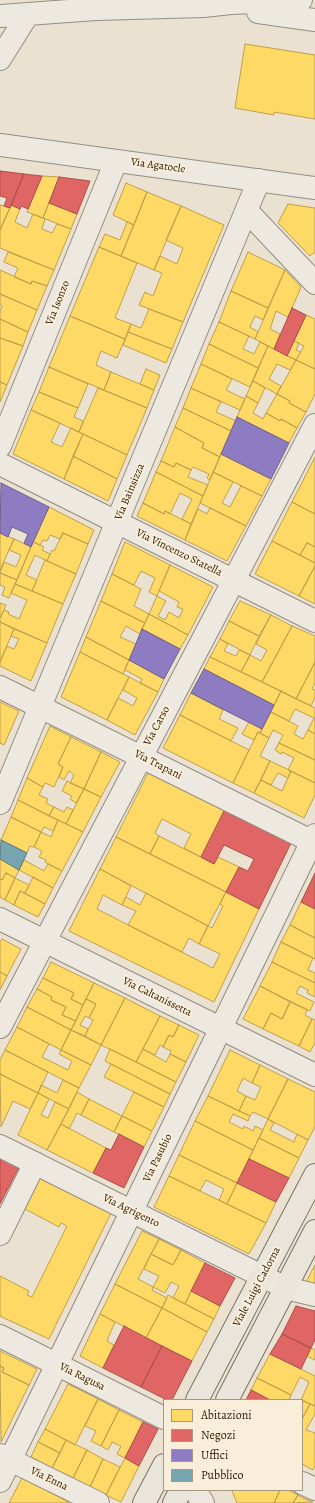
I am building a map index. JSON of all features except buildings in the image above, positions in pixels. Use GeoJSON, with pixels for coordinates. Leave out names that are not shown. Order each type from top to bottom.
{"type":"FeatureCollection","features":[{"type":"Feature","properties":{"kind":"main road","name":"Viale Luigi Cadorna"},"geometry":{"type":"LineString","coordinates":[[199,1399],[315,1175]]}},
{"type":"Feature","properties":{"kind":"main road"},"geometry":{"type":"LineString","coordinates":[[228,1399],[315,1231]]}},
{"type":"Feature","properties":{"kind":"main road"},"geometry":{"type":"LineString","coordinates":[[144,1503],[163,1467]]}},
{"type":"Feature","properties":{"kind":"main road"},"geometry":{"type":"LineString","coordinates":[[174,1503],[180,1491]]}},
{"type":"Feature","properties":{"kind":"street"},"geometry":{"type":"LineString","coordinates":[[0,16],[301,0]]}},
{"type":"Feature","properties":{"kind":"street"},"geometry":{"type":"LineString","coordinates":[[203,6],[230,8],[315,20]]}},
{"type":"Feature","properties":{"kind":"street"},"geometry":{"type":"LineString","coordinates":[[0,59],[28,14]]}},
{"type":"Feature","properties":{"kind":"street","name":"Via Agatocle"},"geometry":{"type":"LineString","coordinates":[[0,145],[315,188]]}},
{"type":"Feature","properties":{"kind":"street","name":"Via Isonzo"},"geometry":{"type":"LineString","coordinates":[[0,446],[116,160]]}},
{"type":"Feature","properties":{"kind":"street","name":"Via Bainsizza"},"geometry":{"type":"LineString","coordinates":[[0,803],[259,180]]}},
{"type":"Feature","properties":{"kind":"street"},"geometry":{"type":"LineString","coordinates":[[247,211],[315,283]]}},
{"type":"Feature","properties":{"kind":"street","name":"Via Carso"},"geometry":{"type":"LineString","coordinates":[[0,1027],[315,425]]}},
{"type":"Feature","properties":{"kind":"street","name":"Via Vincenzo Statella"},"geometry":{"type":"LineString","coordinates":[[0,464],[315,621]]}},
{"type":"Feature","properties":{"kind":"street","name":"Via Trapani"},"geometry":{"type":"LineString","coordinates":[[0,687],[314,840]]}},
{"type":"Feature","properties":{"kind":"street","name":"Via Pasubio"},"geometry":{"type":"LineString","coordinates":[[0,1481],[5,1457],[57,1365],[131,1211],[314,840]]}},
{"type":"Feature","properties":{"kind":"street","name":"Via Caltanissetta"},"geometry":{"type":"LineString","coordinates":[[0,919],[315,1075]]}},
{"type":"Feature","properties":{"kind":"street","name":"Via Agrigento"},"geometry":{"type":"LineString","coordinates":[[0,1146],[286,1288],[315,1295]]}},
{"type":"Feature","properties":{"kind":"street"},"geometry":{"type":"LineString","coordinates":[[0,1234],[35,1163]]}},
{"type":"Feature","properties":{"kind":"street","name":"Via Ragusa"},"geometry":{"type":"LineString","coordinates":[[0,1336],[163,1418]]}},
{"type":"Feature","properties":{"kind":"street","name":"Via Enna"},"geometry":{"type":"LineString","coordinates":[[5,1457],[98,1503]]}},
{"type":"Feature","properties":{"kind":"street"},"geometry":{"type":"LineString","coordinates":[[303,1483],[315,1489]]}},
{"type":"Feature","properties":{"kind":"street"},"geometry":{"type":"LineString","coordinates":[[196,1491],[202,1503]]}}]}
